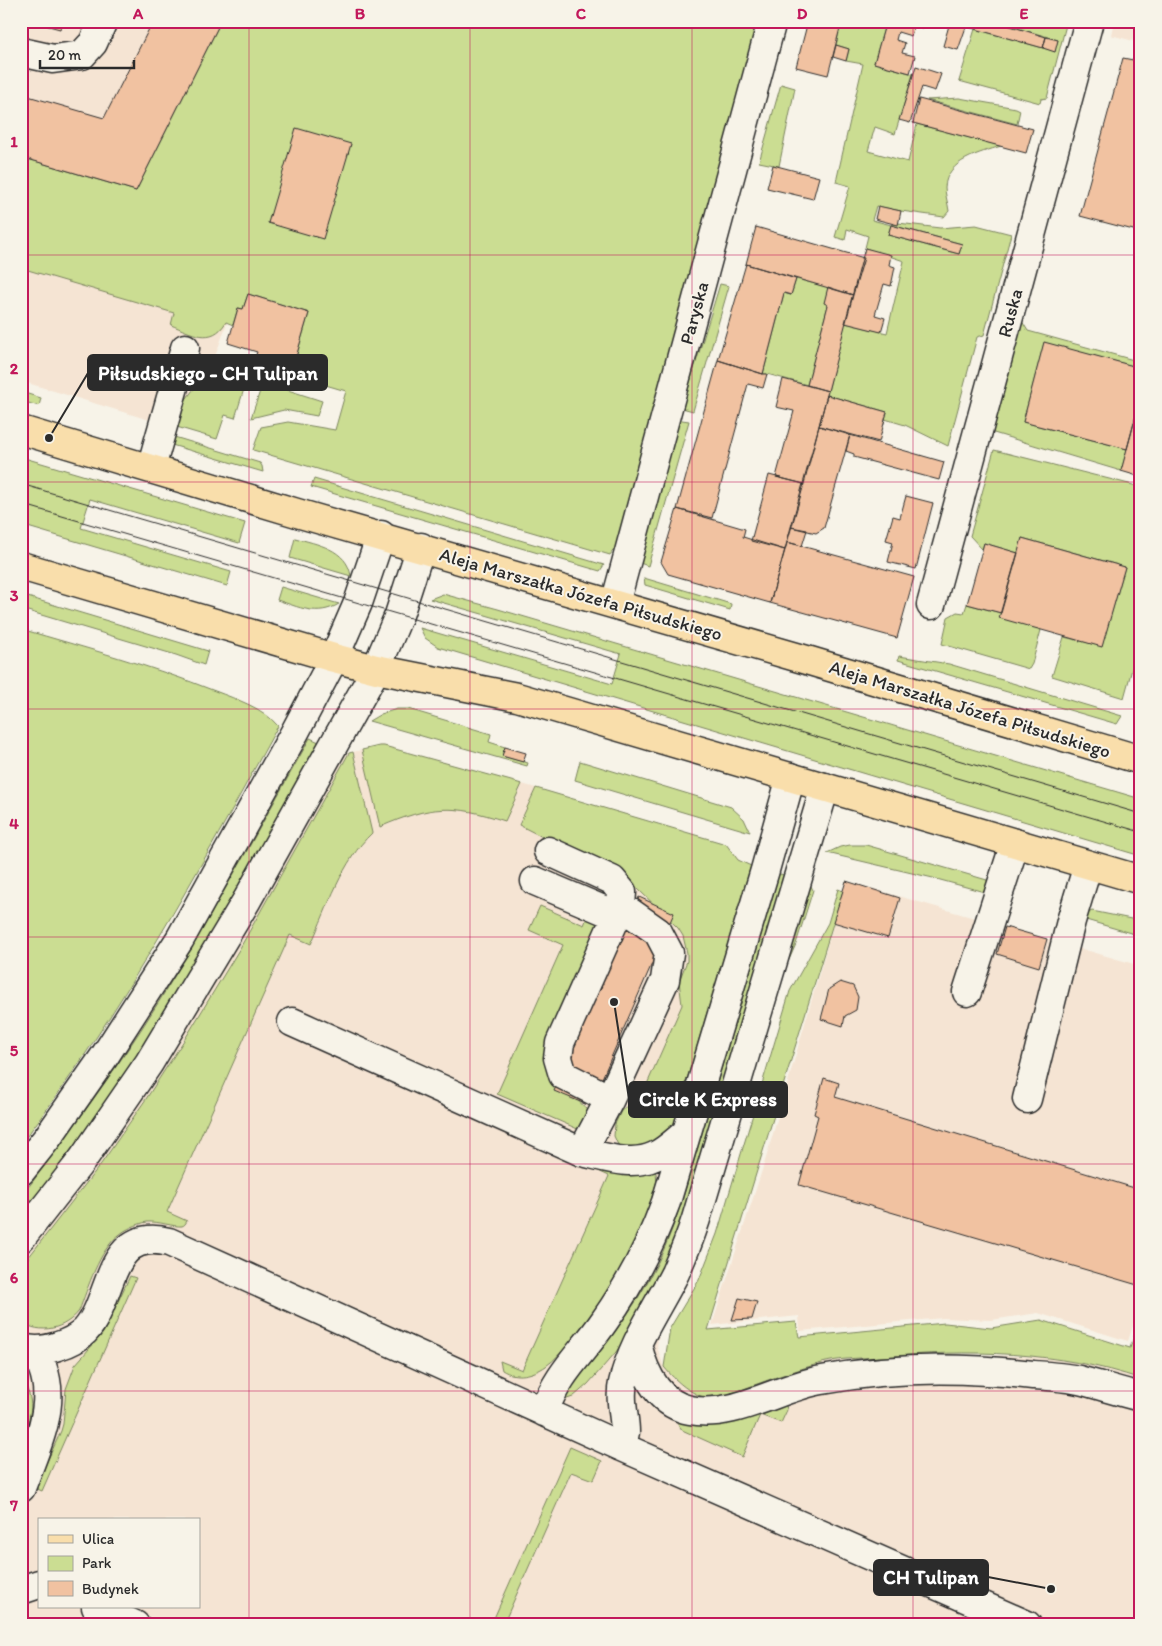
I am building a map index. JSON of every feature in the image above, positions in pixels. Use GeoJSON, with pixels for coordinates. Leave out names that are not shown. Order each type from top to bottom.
{"type":"FeatureCollection","features":[{"type":"Feature","properties":{"kind":"main road","name":"Aleja Marszałka Józefa Piłsudskiego"},"geometry":{"type":"LineString","coordinates":[[21,430],[1141,760]]}},
{"type":"Feature","properties":{"kind":"main road"},"geometry":{"type":"LineString","coordinates":[[21,566],[334,658],[376,669],[517,697],[1141,880]]}},
{"type":"Feature","properties":{"kind":"street"},"geometry":{"type":"LineString","coordinates":[[21,52],[53,59],[82,56],[93,43],[103,21]]}},
{"type":"Feature","properties":{"kind":"street","name":"Paryska"},"geometry":{"type":"LineString","coordinates":[[615,604],[772,21]]}},
{"type":"Feature","properties":{"kind":"street","name":"Ruska"},"geometry":{"type":"LineString","coordinates":[[931,605],[1089,21]]}},
{"type":"Feature","properties":{"kind":"street"},"geometry":{"type":"LineString","coordinates":[[151,468],[185,348]]}},
{"type":"Feature","properties":{"kind":"street"},"geometry":{"type":"LineString","coordinates":[[21,1171],[104,1058],[180,939],[334,658],[358,603],[381,535]]}},
{"type":"Feature","properties":{"kind":"street"},"geometry":{"type":"LineString","coordinates":[[21,1238],[83,1158],[149,1063],[247,900],[376,669],[399,615],[421,547]]}},
{"type":"Feature","properties":{"kind":"street"},"geometry":{"type":"LineString","coordinates":[[544,1412],[557,1382],[604,1322],[638,1270],[652,1240],[663,1210],[769,858],[791,777]]}},
{"type":"Feature","properties":{"kind":"street"},"geometry":{"type":"LineString","coordinates":[[622,1448],[625,1432],[621,1401],[623,1384],[637,1344],[687,1247],[825,787]]}},
{"type":"Feature","properties":{"kind":"street"},"geometry":{"type":"LineString","coordinates":[[967,992],[1015,843]]}},
{"type":"Feature","properties":{"kind":"street"},"geometry":{"type":"LineString","coordinates":[[548,851],[612,880],[622,892],[619,912],[560,1043],[558,1058],[563,1074],[610,1099]]}},
{"type":"Feature","properties":{"kind":"street"},"geometry":{"type":"LineString","coordinates":[[1027,1099],[1065,944],[1088,865]]}},
{"type":"Feature","properties":{"kind":"street"},"geometry":{"type":"LineString","coordinates":[[535,881],[619,912],[658,932],[669,953],[665,980],[610,1099],[582,1152]]}},
{"type":"Feature","properties":{"kind":"street"},"geometry":{"type":"LineString","coordinates":[[292,1022],[582,1152],[628,1161],[641,1160],[665,1151],[686,1133]]}},
{"type":"Feature","properties":{"kind":"street"},"geometry":{"type":"LineString","coordinates":[[24,1475],[43,1424],[48,1397],[47,1382],[29,1349],[51,1349],[70,1342],[86,1330],[124,1253],[135,1243],[161,1239],[192,1251],[622,1448],[1028,1625]]}},
{"type":"Feature","properties":{"kind":"street"},"geometry":{"type":"LineString","coordinates":[[637,1344],[649,1379],[660,1394],[673,1405],[689,1410],[710,1413],[731,1408],[812,1381],[902,1370],[962,1369],[999,1371],[1077,1380],[1141,1397]]}},
{"type":"Feature","properties":{"kind":"street"},"geometry":{"type":"LineString","coordinates":[[21,1590],[38,1584]]}},
{"type":"Feature","properties":{"kind":"street"},"geometry":{"type":"LineString","coordinates":[[98,1608],[135,1625]]}},
{"type":"Feature","properties":{"kind":"shaded area"},"geometry":{"type":"Polygon","coordinates":[[[21,21],[441,21],[251,256],[212,365],[170,421],[156,422],[21,381],[21,21]]]}},
{"type":"Feature","properties":{"kind":"shaded area"},"geometry":{"type":"Polygon","coordinates":[[[1114,21],[1141,21],[1141,43],[1111,35],[1114,21]]]}},
{"type":"Feature","properties":{"kind":"shaded area"},"geometry":{"type":"Polygon","coordinates":[[[281,727],[349,753],[382,745],[529,786],[726,844],[739,860],[751,866],[809,882],[660,1325],[657,1347],[664,1367],[677,1382],[721,1398],[828,1361],[929,1353],[1042,1357],[1074,1361],[1141,1379],[1141,1625],[21,1625],[21,1149],[85,1061],[160,943],[281,727]]]}},
{"type":"Feature","properties":{"kind":"shaded area"},"geometry":{"type":"Polygon","coordinates":[[[846,881],[1141,966],[1141,1318],[1136,1317],[1128,1341],[1038,1313],[991,1320],[943,1318],[800,1331],[799,1316],[712,1325],[766,1158],[846,881]]]}},
{"type":"Feature","properties":{"kind":"green space"},"geometry":{"type":"Polygon","coordinates":[[[221,21],[760,21],[617,545],[610,555],[253,450],[261,427],[288,422],[335,430],[346,391],[295,376],[299,365],[294,364],[309,313],[248,294],[243,309],[238,308],[233,325],[226,322],[214,334],[201,336],[171,325],[174,313],[21,268],[21,157],[136,191],[221,21]]]}},
{"type":"Feature","properties":{"kind":"green space"},"geometry":{"type":"Polygon","coordinates":[[[815,21],[886,21],[874,63],[913,74],[895,134],[875,127],[868,151],[908,162],[917,124],[1001,146],[966,159],[952,170],[947,178],[945,187],[949,211],[944,217],[876,206],[872,220],[891,225],[898,223],[940,228],[976,225],[1011,234],[984,335],[977,337],[948,446],[905,425],[885,419],[887,412],[827,395],[845,323],[887,333],[904,261],[865,248],[868,236],[847,229],[845,240],[835,237],[850,186],[836,182],[863,64],[846,61],[849,49],[836,45],[840,28],[815,21]],[[891,225],[888,235],[959,254],[962,244],[891,225]]]}},
{"type":"Feature","properties":{"kind":"green space"},"geometry":{"type":"Polygon","coordinates":[[[994,21],[1067,21],[1047,98],[1041,99],[1040,103],[959,81],[975,29],[1054,51],[1058,40],[994,21]]]}},
{"type":"Feature","properties":{"kind":"green space"},"geometry":{"type":"Polygon","coordinates":[[[781,84],[795,88],[779,166],[759,162],[781,84]]]}},
{"type":"Feature","properties":{"kind":"green space"},"geometry":{"type":"Polygon","coordinates":[[[959,98],[1016,108],[1020,110],[1017,124],[927,100],[959,98]]]}},
{"type":"Feature","properties":{"kind":"green space"},"geometry":{"type":"Polygon","coordinates":[[[796,279],[828,287],[828,305],[807,385],[763,374],[784,293],[791,295],[796,279]]]}},
{"type":"Feature","properties":{"kind":"green space"},"geometry":{"type":"Polygon","coordinates":[[[720,284],[729,286],[693,411],[682,408],[720,284]]]}},
{"type":"Feature","properties":{"kind":"green space"},"geometry":{"type":"Polygon","coordinates":[[[1020,318],[1028,331],[1141,362],[1141,368],[1044,343],[1023,422],[1127,449],[1121,471],[987,431],[1020,318]]]}},
{"type":"Feature","properties":{"kind":"green space"},"geometry":{"type":"Polygon","coordinates":[[[212,365],[248,376],[235,418],[225,415],[217,439],[168,423],[212,365]]]}},
{"type":"Feature","properties":{"kind":"green space"},"geometry":{"type":"Polygon","coordinates":[[[263,382],[322,401],[317,416],[284,410],[251,418],[263,382]]]}},
{"type":"Feature","properties":{"kind":"green space"},"geometry":{"type":"Polygon","coordinates":[[[21,392],[41,398],[39,406],[21,401],[21,392]]]}},
{"type":"Feature","properties":{"kind":"green space"},"geometry":{"type":"Polygon","coordinates":[[[682,420],[689,421],[648,566],[640,563],[677,426],[682,420]]]}},
{"type":"Feature","properties":{"kind":"green space"},"geometry":{"type":"Polygon","coordinates":[[[171,436],[260,463],[263,472],[165,443],[171,436]]]}},
{"type":"Feature","properties":{"kind":"green space"},"geometry":{"type":"Polygon","coordinates":[[[994,450],[1141,487],[1141,636],[1124,698],[1052,676],[1064,637],[1102,646],[1125,567],[1022,538],[1018,553],[984,543],[982,549],[970,536],[994,450]]]}},
{"type":"Feature","properties":{"kind":"green space"},"geometry":{"type":"Polygon","coordinates":[[[21,457],[245,523],[239,543],[90,499],[81,528],[231,572],[227,586],[21,525],[21,457]]]}},
{"type":"Feature","properties":{"kind":"green space"},"geometry":{"type":"Polygon","coordinates":[[[314,479],[604,565],[600,571],[311,487],[314,479]]]}},
{"type":"Feature","properties":{"kind":"green space"},"geometry":{"type":"Polygon","coordinates":[[[295,538],[330,549],[344,560],[351,576],[290,558],[295,538]]]}},
{"type":"Feature","properties":{"kind":"green space"},"geometry":{"type":"Polygon","coordinates":[[[644,578],[731,604],[730,610],[645,585],[644,578]]]}},
{"type":"Feature","properties":{"kind":"green space"},"geometry":{"type":"Polygon","coordinates":[[[281,587],[339,604],[323,610],[300,608],[277,600],[281,587]]]}},
{"type":"Feature","properties":{"kind":"green space"},"geometry":{"type":"Polygon","coordinates":[[[443,594],[1141,799],[1141,856],[438,647],[425,638],[420,628],[612,684],[621,654],[430,599],[443,594]]]}},
{"type":"Feature","properties":{"kind":"green space"},"geometry":{"type":"Polygon","coordinates":[[[21,595],[208,651],[204,665],[21,609],[21,595]]]}},
{"type":"Feature","properties":{"kind":"green space"},"geometry":{"type":"Polygon","coordinates":[[[967,604],[1001,613],[1041,630],[1029,669],[942,644],[948,617],[957,612],[964,613],[967,604]]]}},
{"type":"Feature","properties":{"kind":"green space"},"geometry":{"type":"Polygon","coordinates":[[[21,629],[191,682],[257,709],[272,719],[278,726],[219,834],[157,940],[92,1044],[21,1144],[21,629]]]}},
{"type":"Feature","properties":{"kind":"green space"},"geometry":{"type":"Polygon","coordinates":[[[899,656],[949,664],[1122,716],[1117,724],[898,660],[899,656]]]}},
{"type":"Feature","properties":{"kind":"green space"},"geometry":{"type":"Polygon","coordinates":[[[397,709],[408,709],[491,734],[489,742],[505,747],[502,756],[528,763],[527,766],[369,721],[381,714],[397,709]]]}},
{"type":"Feature","properties":{"kind":"green space"},"geometry":{"type":"Polygon","coordinates":[[[310,738],[319,742],[182,983],[111,1093],[76,1143],[21,1215],[21,1197],[102,1087],[141,1030],[211,914],[310,738]]]}},
{"type":"Feature","properties":{"kind":"green space"},"geometry":{"type":"Polygon","coordinates":[[[379,746],[522,784],[505,821],[487,815],[442,809],[414,814],[380,827],[362,750],[379,746]]]}},
{"type":"Feature","properties":{"kind":"green space"},"geometry":{"type":"Polygon","coordinates":[[[353,752],[372,833],[361,844],[344,871],[311,944],[290,935],[167,1212],[187,1221],[182,1226],[147,1222],[136,1225],[119,1235],[100,1260],[79,1311],[67,1322],[60,1326],[44,1329],[21,1322],[21,1267],[101,1164],[188,1034],[240,948],[349,753],[353,752]]]}},
{"type":"Feature","properties":{"kind":"green space"},"geometry":{"type":"Polygon","coordinates":[[[580,761],[731,807],[744,819],[750,832],[575,780],[580,761]]]}},
{"type":"Feature","properties":{"kind":"green space"},"geometry":{"type":"Polygon","coordinates":[[[536,788],[726,844],[738,860],[751,866],[674,1123],[664,1137],[653,1144],[623,1150],[618,1145],[614,1136],[615,1124],[621,1111],[644,1091],[682,1005],[679,981],[687,961],[683,936],[678,928],[637,888],[623,878],[519,825],[536,788]]]}},
{"type":"Feature","properties":{"kind":"green space"},"geometry":{"type":"Polygon","coordinates":[[[850,845],[866,845],[987,880],[988,893],[827,853],[850,845]]]}},
{"type":"Feature","properties":{"kind":"green space"},"geometry":{"type":"Polygon","coordinates":[[[779,874],[787,875],[673,1250],[633,1325],[616,1352],[588,1384],[573,1397],[567,1399],[564,1395],[567,1388],[604,1346],[626,1316],[646,1285],[666,1244],[682,1201],[779,874]]]}},
{"type":"Feature","properties":{"kind":"green space"},"geometry":{"type":"Polygon","coordinates":[[[809,882],[813,890],[796,944],[780,980],[809,882]]]}},
{"type":"Feature","properties":{"kind":"green space"},"geometry":{"type":"Polygon","coordinates":[[[838,889],[843,891],[708,1330],[796,1322],[799,1337],[945,1323],[991,1328],[1041,1320],[1130,1348],[1139,1323],[1141,1324],[1141,1379],[1078,1363],[1013,1354],[915,1354],[826,1362],[720,1398],[711,1398],[702,1396],[685,1387],[664,1367],[670,1328],[699,1280],[717,1234],[790,991],[828,923],[838,889]]]}},
{"type":"Feature","properties":{"kind":"green space"},"geometry":{"type":"Polygon","coordinates":[[[540,906],[584,925],[589,913],[596,919],[600,930],[554,1078],[589,1111],[580,1130],[497,1094],[563,945],[529,930],[540,906]]]}},
{"type":"Feature","properties":{"kind":"green space"},"geometry":{"type":"Polygon","coordinates":[[[1092,911],[1141,921],[1141,936],[1086,920],[1088,913],[1092,911]]]}},
{"type":"Feature","properties":{"kind":"green space"},"geometry":{"type":"Polygon","coordinates":[[[594,1169],[653,1169],[656,1173],[657,1181],[641,1229],[608,1291],[580,1330],[558,1355],[549,1364],[536,1372],[524,1375],[507,1373],[502,1370],[500,1361],[522,1370],[609,1176],[594,1169]]]}},
{"type":"Feature","properties":{"kind":"green space"},"geometry":{"type":"Polygon","coordinates":[[[130,1276],[136,1278],[42,1491],[35,1488],[61,1431],[66,1389],[75,1365],[103,1333],[130,1276]]]}},
{"type":"Feature","properties":{"kind":"green space"},"geometry":{"type":"Polygon","coordinates":[[[21,1378],[29,1394],[31,1408],[28,1422],[21,1438],[21,1378]]]}},
{"type":"Feature","properties":{"kind":"green space"},"geometry":{"type":"Polygon","coordinates":[[[786,1405],[787,1410],[781,1423],[760,1415],[742,1457],[682,1430],[671,1413],[786,1405]]]}},
{"type":"Feature","properties":{"kind":"green space"},"geometry":{"type":"Polygon","coordinates":[[[570,1447],[602,1461],[595,1477],[593,1480],[571,1472],[503,1625],[491,1625],[570,1447]]]}},
{"type":"Feature","properties":{"kind":"building"},"geometry":{"type":"Polygon","coordinates":[[[30,21],[62,21],[60,29],[30,21]]]}},
{"type":"Feature","properties":{"kind":"building"},"geometry":{"type":"Polygon","coordinates":[[[153,21],[221,21],[136,191],[21,157],[21,94],[104,118],[153,21]]]}},
{"type":"Feature","properties":{"kind":"building"},"geometry":{"type":"Polygon","coordinates":[[[808,21],[840,28],[828,75],[796,67],[808,21]]]}},
{"type":"Feature","properties":{"kind":"building"},"geometry":{"type":"Polygon","coordinates":[[[886,21],[899,21],[914,25],[911,36],[898,32],[896,40],[905,43],[902,53],[915,56],[910,73],[874,63],[886,21]]]}},
{"type":"Feature","properties":{"kind":"building"},"geometry":{"type":"Polygon","coordinates":[[[899,21],[924,21],[922,28],[899,21]]]}},
{"type":"Feature","properties":{"kind":"building"},"geometry":{"type":"Polygon","coordinates":[[[962,21],[994,21],[1046,37],[1043,48],[961,25],[962,21]]]}},
{"type":"Feature","properties":{"kind":"building"},"geometry":{"type":"Polygon","coordinates":[[[950,22],[966,27],[958,50],[943,46],[950,22]]]}},
{"type":"Feature","properties":{"kind":"building"},"geometry":{"type":"Polygon","coordinates":[[[1046,37],[1058,40],[1055,52],[1043,48],[1046,37]]]}},
{"type":"Feature","properties":{"kind":"building"},"geometry":{"type":"Polygon","coordinates":[[[836,45],[849,49],[846,61],[833,57],[836,45]]]}},
{"type":"Feature","properties":{"kind":"building"},"geometry":{"type":"Polygon","coordinates":[[[1123,58],[1138,61],[1137,66],[1141,67],[1141,232],[1080,216],[1123,58]]]}},
{"type":"Feature","properties":{"kind":"building"},"geometry":{"type":"Polygon","coordinates":[[[916,66],[941,74],[935,91],[922,87],[910,123],[899,120],[916,66]]]}},
{"type":"Feature","properties":{"kind":"building"},"geometry":{"type":"Polygon","coordinates":[[[919,99],[1033,129],[1026,153],[913,123],[919,99]]]}},
{"type":"Feature","properties":{"kind":"building"},"geometry":{"type":"Polygon","coordinates":[[[296,128],[351,144],[323,239],[268,223],[296,128]]]}},
{"type":"Feature","properties":{"kind":"building"},"geometry":{"type":"Polygon","coordinates":[[[773,165],[819,177],[813,199],[767,188],[773,165]]]}},
{"type":"Feature","properties":{"kind":"building"},"geometry":{"type":"Polygon","coordinates":[[[878,206],[901,211],[898,225],[875,219],[878,206]]]}},
{"type":"Feature","properties":{"kind":"building"},"geometry":{"type":"Polygon","coordinates":[[[891,225],[962,244],[959,254],[888,235],[891,225]]]}},
{"type":"Feature","properties":{"kind":"building"},"geometry":{"type":"Polygon","coordinates":[[[756,227],[864,258],[853,295],[746,264],[756,227]]]}},
{"type":"Feature","properties":{"kind":"building"},"geometry":{"type":"Polygon","coordinates":[[[865,248],[891,255],[889,265],[895,267],[891,286],[884,284],[875,315],[885,318],[881,332],[845,323],[865,248]]]}},
{"type":"Feature","properties":{"kind":"building"},"geometry":{"type":"Polygon","coordinates":[[[746,264],[796,279],[791,295],[784,293],[763,374],[718,360],[746,264]]]}},
{"type":"Feature","properties":{"kind":"building"},"geometry":{"type":"Polygon","coordinates":[[[828,287],[853,295],[828,391],[807,385],[828,305],[824,303],[828,287]]]}},
{"type":"Feature","properties":{"kind":"building"},"geometry":{"type":"Polygon","coordinates":[[[248,294],[309,313],[294,364],[271,357],[268,366],[253,362],[257,352],[228,343],[238,308],[243,309],[248,294]]]}},
{"type":"Feature","properties":{"kind":"building"},"geometry":{"type":"Polygon","coordinates":[[[1044,342],[1141,368],[1141,397],[1127,449],[1023,422],[1044,342]]]}},
{"type":"Feature","properties":{"kind":"building"},"geometry":{"type":"Polygon","coordinates":[[[718,360],[767,374],[763,388],[748,384],[712,518],[677,509],[718,360]]]}},
{"type":"Feature","properties":{"kind":"building"},"geometry":{"type":"Polygon","coordinates":[[[783,379],[828,391],[804,484],[776,477],[794,411],[776,407],[783,379]]]}},
{"type":"Feature","properties":{"kind":"building"},"geometry":{"type":"Polygon","coordinates":[[[827,395],[887,412],[879,442],[819,426],[827,395]]]}},
{"type":"Feature","properties":{"kind":"building"},"geometry":{"type":"Polygon","coordinates":[[[1141,397],[1141,477],[1121,471],[1141,397]]]}},
{"type":"Feature","properties":{"kind":"building"},"geometry":{"type":"Polygon","coordinates":[[[819,426],[850,435],[824,528],[816,533],[791,527],[819,426]]]}},
{"type":"Feature","properties":{"kind":"building"},"geometry":{"type":"Polygon","coordinates":[[[850,435],[944,462],[939,480],[854,457],[854,454],[846,451],[850,435]]]}},
{"type":"Feature","properties":{"kind":"building"},"geometry":{"type":"Polygon","coordinates":[[[769,475],[804,484],[785,550],[751,541],[769,475]]]}},
{"type":"Feature","properties":{"kind":"building"},"geometry":{"type":"Polygon","coordinates":[[[906,496],[933,503],[916,569],[888,562],[893,542],[886,540],[893,516],[900,518],[906,496]]]}},
{"type":"Feature","properties":{"kind":"building"},"geometry":{"type":"Polygon","coordinates":[[[677,509],[745,529],[743,537],[785,550],[770,603],[668,574],[661,562],[677,509]]]}},
{"type":"Feature","properties":{"kind":"building"},"geometry":{"type":"Polygon","coordinates":[[[791,527],[807,530],[802,546],[787,542],[791,527]]]}},
{"type":"Feature","properties":{"kind":"building"},"geometry":{"type":"Polygon","coordinates":[[[1022,538],[1125,567],[1102,647],[999,618],[1022,538]]]}},
{"type":"Feature","properties":{"kind":"building"},"geometry":{"type":"Polygon","coordinates":[[[787,542],[914,577],[897,638],[770,603],[787,542]]]}},
{"type":"Feature","properties":{"kind":"building"},"geometry":{"type":"Polygon","coordinates":[[[984,543],[1018,553],[1001,613],[967,604],[984,543]]]}},
{"type":"Feature","properties":{"kind":"building"},"geometry":{"type":"Polygon","coordinates":[[[505,747],[526,753],[523,762],[502,756],[505,747]]]}},
{"type":"Feature","properties":{"kind":"building"},"geometry":{"type":"Polygon","coordinates":[[[846,881],[900,898],[888,938],[833,922],[846,881]]]}},
{"type":"Feature","properties":{"kind":"building"},"geometry":{"type":"Polygon","coordinates":[[[639,897],[674,913],[590,1106],[554,1091],[639,897]]]}},
{"type":"Feature","properties":{"kind":"building"},"geometry":{"type":"Polygon","coordinates":[[[1005,927],[1047,939],[1039,967],[997,954],[1005,927]]]}},
{"type":"Feature","properties":{"kind":"building"},"geometry":{"type":"Polygon","coordinates":[[[840,982],[853,986],[858,997],[856,1010],[845,1016],[843,1026],[821,1019],[829,989],[840,982]]]}},
{"type":"Feature","properties":{"kind":"building"},"geometry":{"type":"Polygon","coordinates":[[[824,1078],[839,1083],[835,1097],[1141,1190],[1141,1286],[799,1185],[818,1116],[814,1114],[824,1078]]]}},
{"type":"Feature","properties":{"kind":"building"},"geometry":{"type":"Polygon","coordinates":[[[739,1298],[757,1302],[752,1319],[732,1320],[739,1298]]]}},
{"type":"Feature","properties":{"kind":"tram line"},"geometry":{"type":"LineString","coordinates":[[21,484],[1141,814]]}},
{"type":"Feature","properties":{"kind":"tram line"},"geometry":{"type":"LineString","coordinates":[[21,504],[1141,832]]}},
{"type":"Feature","properties":{"kind":"place","name":"Piłsudskiego - CH Tulipan"},"geometry":{"type":"Point","coordinates":[49,438]}},
{"type":"Feature","properties":{"kind":"place","name":"Circle K Express"},"geometry":{"type":"Point","coordinates":[614,1002]}},
{"type":"Feature","properties":{"kind":"place","name":"CH Tulipan"},"geometry":{"type":"Point","coordinates":[1051,1589]}}]}
